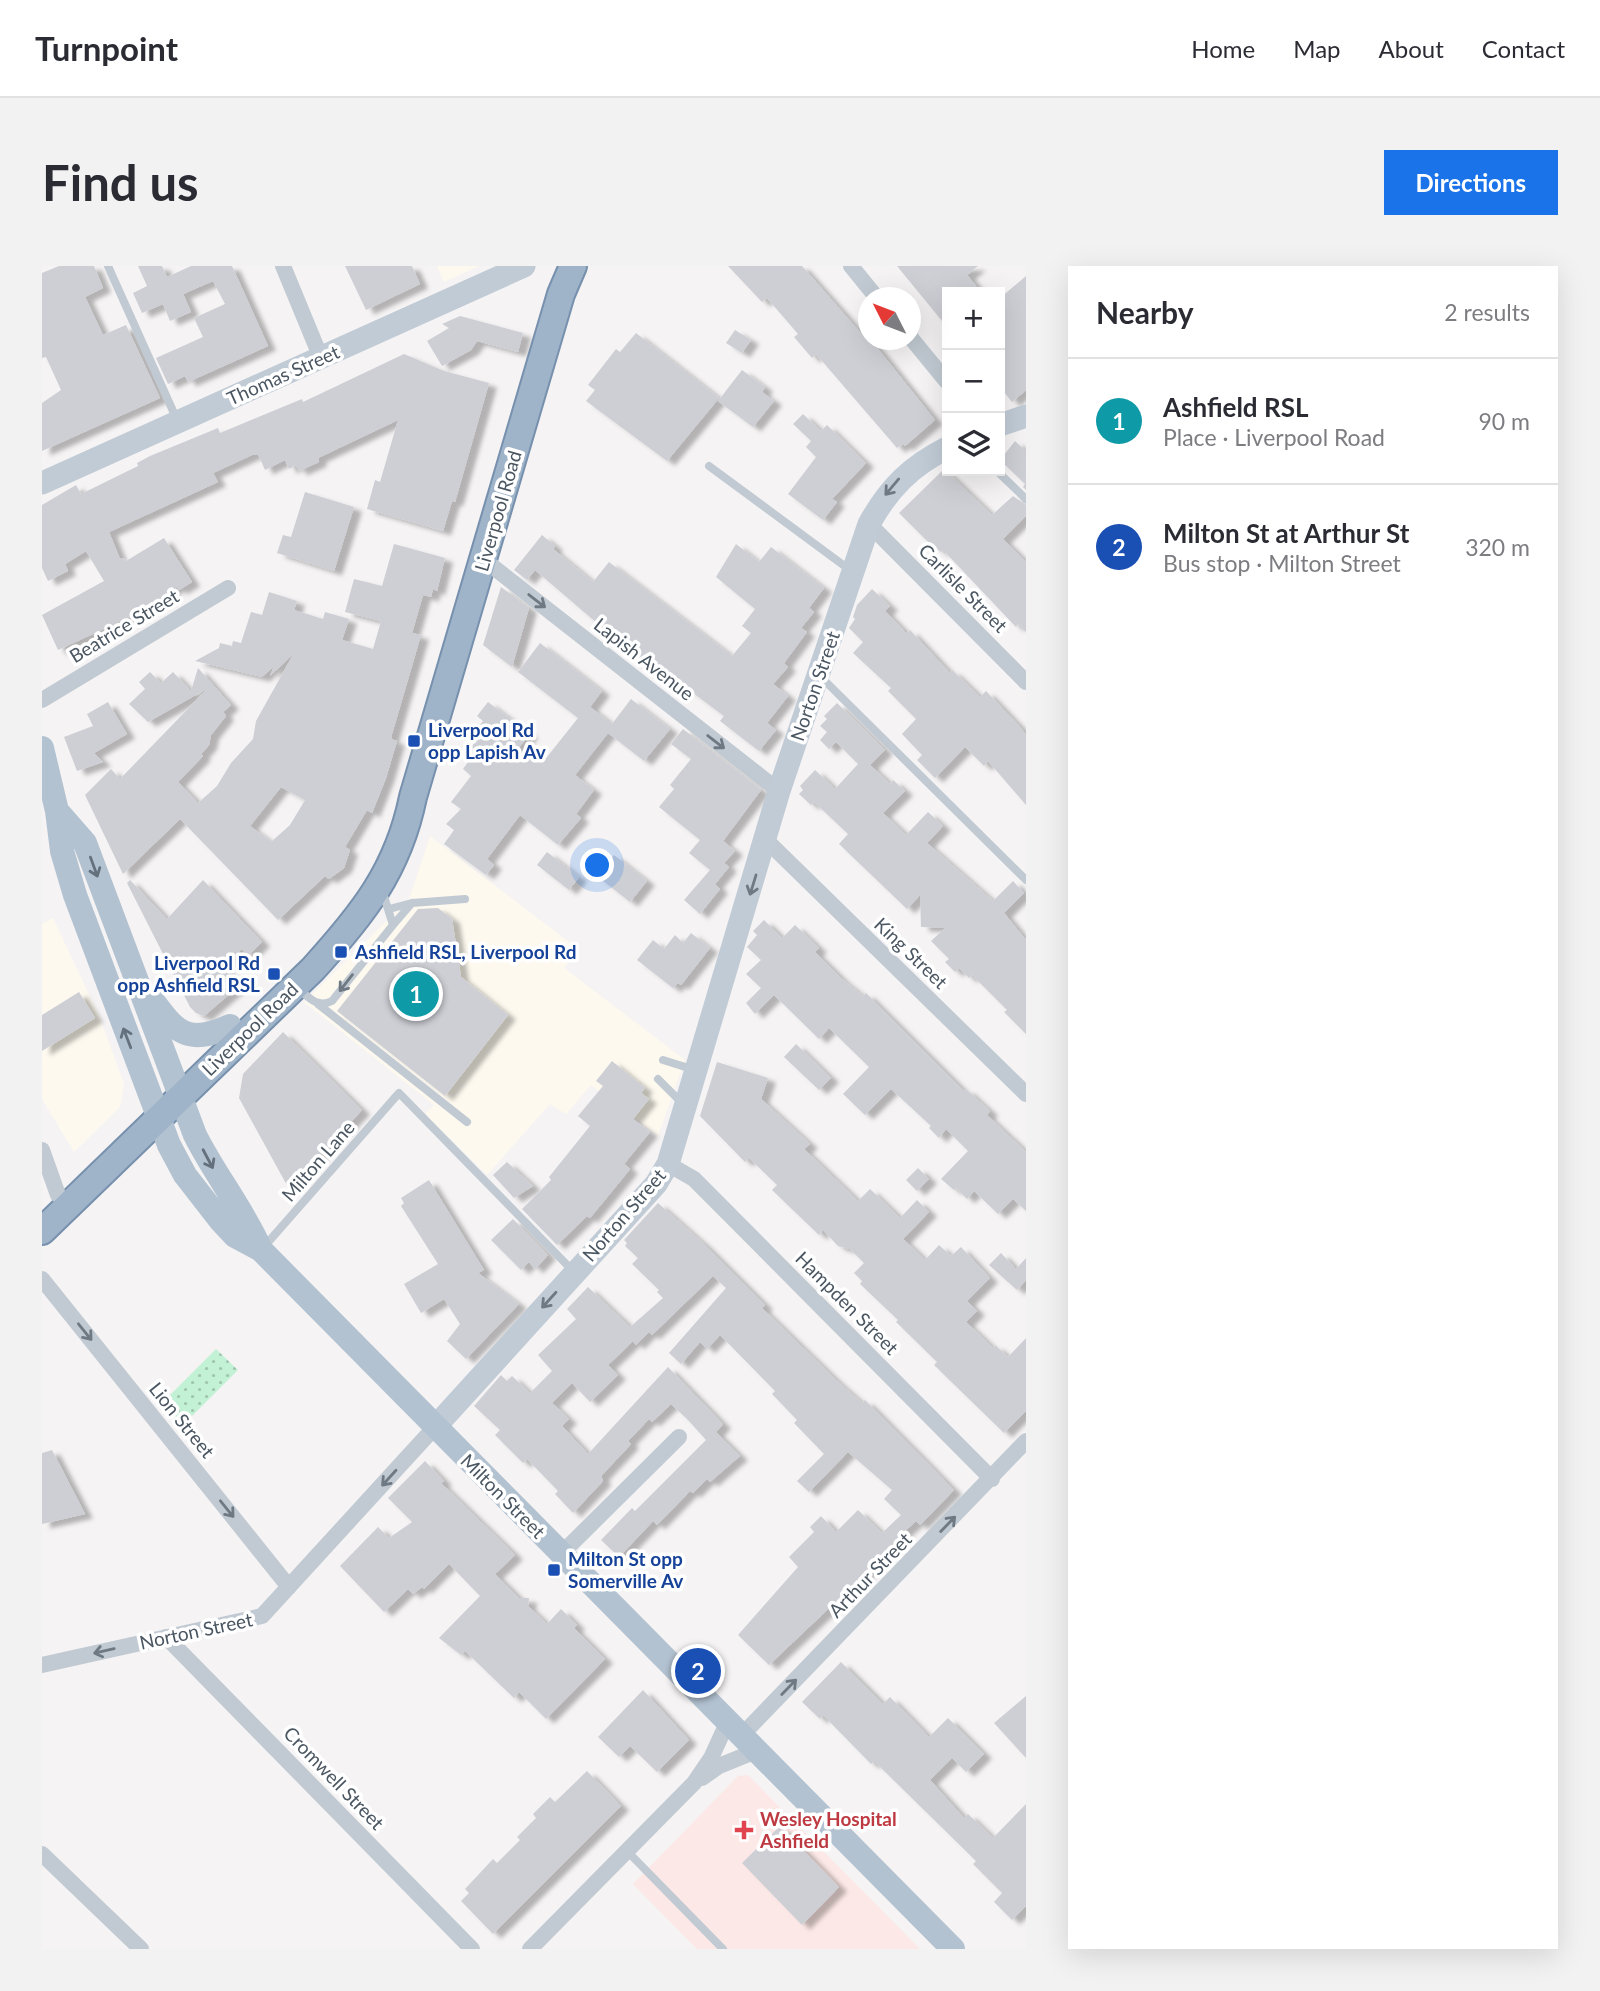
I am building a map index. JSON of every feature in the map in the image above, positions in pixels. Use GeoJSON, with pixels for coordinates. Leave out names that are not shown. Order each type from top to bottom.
{"type":"FeatureCollection","features":[{"type":"Feature","properties":{"kind":"highway","name":"Liverpool Road"},"geometry":{"type":"LineString","coordinates":[[50,1203],[176,1089],[296,986],[341,938],[380,884],[405,834],[413,797],[561,294],[573,266]]}},
{"type":"Feature","properties":{"kind":"highway","name":"Liverpool Road"},"geometry":{"type":"LineString","coordinates":[[176,1089],[230,1026],[287,972],[351,904],[370,876],[413,797]]}},
{"type":"Feature","properties":{"kind":"highway","name":"Liverpool Road"},"geometry":{"type":"LineString","coordinates":[[42,1231],[155,1109]]}},
{"type":"Feature","properties":{"kind":"main road","name":"Thomas Street"},"geometry":{"type":"LineString","coordinates":[[42,483],[524,266]]}},
{"type":"Feature","properties":{"kind":"main road"},"geometry":{"type":"LineString","coordinates":[[1005,423],[1026,416]]}},
{"type":"Feature","properties":{"kind":"main road","name":"Norton Street"},"geometry":{"type":"LineString","coordinates":[[435,1427],[656,1184],[668,1164],[767,841],[779,791],[869,524],[883,499],[900,478],[942,451]]}},
{"type":"Feature","properties":{"kind":"main road","name":"Milton Street"},"geometry":{"type":"LineString","coordinates":[[42,748],[57,811],[62,851],[75,895],[169,1145],[203,1200],[235,1236],[261,1250],[953,1949]]}},
{"type":"Feature","properties":{"kind":"main road","name":"Milton Street"},"geometry":{"type":"LineString","coordinates":[[57,811],[85,843],[176,1089],[211,1166],[248,1222],[261,1250]]}},
{"type":"Feature","properties":{"kind":"main road"},"geometry":{"type":"LineString","coordinates":[[135,977],[179,1032],[206,1035],[230,1026]]}},
{"type":"Feature","properties":{"kind":"street"},"geometry":{"type":"LineString","coordinates":[[283,266],[321,358]]}},
{"type":"Feature","properties":{"kind":"street"},"geometry":{"type":"LineString","coordinates":[[851,266],[868,287]]}},
{"type":"Feature","properties":{"kind":"street"},"geometry":{"type":"LineString","coordinates":[[921,350],[942,376]]}},
{"type":"Feature","properties":{"kind":"street","name":"Carlisle Street"},"geometry":{"type":"LineString","coordinates":[[869,524],[1026,682]]}},
{"type":"Feature","properties":{"kind":"street","name":"Lapish Avenue"},"geometry":{"type":"LineString","coordinates":[[483,559],[779,791]]}},
{"type":"Feature","properties":{"kind":"street","name":"Beatrice Street"},"geometry":{"type":"LineString","coordinates":[[42,700],[228,588]]}},
{"type":"Feature","properties":{"kind":"street","name":"King Street"},"geometry":{"type":"LineString","coordinates":[[767,841],[1026,1094]]}},
{"type":"Feature","properties":{"kind":"street"},"geometry":{"type":"LineString","coordinates":[[43,1151],[50,1203]]}},
{"type":"Feature","properties":{"kind":"street","name":"Hampden Street"},"geometry":{"type":"LineString","coordinates":[[668,1164],[694,1179],[992,1479]]}},
{"type":"Feature","properties":{"kind":"street","name":"Lion Street"},"geometry":{"type":"LineString","coordinates":[[42,1279],[289,1587]]}},
{"type":"Feature","properties":{"kind":"street","name":"Norton Street"},"geometry":{"type":"LineString","coordinates":[[42,1665],[262,1616],[435,1427]]}},
{"type":"Feature","properties":{"kind":"street"},"geometry":{"type":"LineString","coordinates":[[561,1554],[679,1437]]}},
{"type":"Feature","properties":{"kind":"street","name":"Arthur Street"},"geometry":{"type":"LineString","coordinates":[[530,1949],[694,1783],[719,1766],[742,1736],[1026,1441]]}},
{"type":"Feature","properties":{"kind":"street","name":"Cromwell Street"},"geometry":{"type":"LineString","coordinates":[[166,1637],[472,1949]]}},
{"type":"Feature","properties":{"kind":"street","name":"Arthur Street"},"geometry":{"type":"LineString","coordinates":[[694,1783],[710,1758],[742,1736]]}},
{"type":"Feature","properties":{"kind":"street"},"geometry":{"type":"LineString","coordinates":[[42,1854],[141,1949]]}},
{"type":"Feature","properties":{"kind":"lane"},"geometry":{"type":"LineString","coordinates":[[108,266],[178,422]]}},
{"type":"Feature","properties":{"kind":"lane"},"geometry":{"type":"LineString","coordinates":[[709,466],[853,572]]}},
{"type":"Feature","properties":{"kind":"lane"},"geometry":{"type":"LineString","coordinates":[[1002,476],[1026,499]]}},
{"type":"Feature","properties":{"kind":"lane"},"geometry":{"type":"LineString","coordinates":[[819,676],[1026,880]]}},
{"type":"Feature","properties":{"kind":"lane"},"geometry":{"type":"LineString","coordinates":[[380,884],[393,925]]}},
{"type":"Feature","properties":{"kind":"lane"},"geometry":{"type":"LineString","coordinates":[[390,909],[412,903],[465,900]]}},
{"type":"Feature","properties":{"kind":"lane"},"geometry":{"type":"LineString","coordinates":[[318,1003],[324,1005],[332,1001],[412,903]]}},
{"type":"Feature","properties":{"kind":"lane"},"geometry":{"type":"LineString","coordinates":[[296,986],[467,1122]]}},
{"type":"Feature","properties":{"kind":"lane"},"geometry":{"type":"LineString","coordinates":[[663,1060],[695,1070]]}},
{"type":"Feature","properties":{"kind":"lane"},"geometry":{"type":"LineString","coordinates":[[658,1079],[684,1105]]}},
{"type":"Feature","properties":{"kind":"lane","name":"Milton Lane"},"geometry":{"type":"LineString","coordinates":[[261,1250],[399,1093],[574,1272]]}},
{"type":"Feature","properties":{"kind":"lane"},"geometry":{"type":"LineString","coordinates":[[627,1851],[723,1949]]}},
{"type":"Feature","properties":{"kind":"shaded area"},"geometry":{"type":"Polygon","coordinates":[[[437,266],[479,266],[444,282],[437,266]]]}},
{"type":"Feature","properties":{"kind":"shaded area"},"geometry":{"type":"Polygon","coordinates":[[[430,836],[578,949],[564,968],[685,1060],[658,1136],[591,1085],[566,1114],[550,1104],[487,1175],[425,1114],[434,1105],[304,1002],[409,899],[430,836]]]}},
{"type":"Feature","properties":{"kind":"shaded area"},"geometry":{"type":"Polygon","coordinates":[[[53,918],[100,1018],[124,1084],[120,1107],[74,1152],[42,1099],[42,924],[53,918]]]}},
{"type":"Feature","properties":{"kind":"shaded area","name":"Wesley Hospital Ashfield"},"geometry":{"type":"Polygon","coordinates":[[[748,1775],[920,1949],[697,1949],[633,1884],[738,1776],[748,1775]]]}},
{"type":"Feature","properties":{"kind":"green space"},"geometry":{"type":"Polygon","coordinates":[[[216,1349],[238,1370],[180,1428],[161,1404],[216,1349]]]}},
{"type":"Feature","properties":{"kind":"building"},"geometry":{"type":"Polygon","coordinates":[[[59,266],[94,266],[103,288],[85,297],[103,335],[126,325],[160,398],[42,451],[42,403],[61,390],[46,357],[42,358],[42,273],[59,266]]]}},
{"type":"Feature","properties":{"kind":"building"},"geometry":{"type":"Polygon","coordinates":[[[138,266],[162,266],[167,277],[191,266],[232,266],[268,346],[188,382],[185,376],[168,384],[156,358],[203,337],[194,318],[225,304],[213,281],[183,294],[191,312],[170,321],[163,304],[142,313],[133,293],[147,286],[138,266]]]}},
{"type":"Feature","properties":{"kind":"building"},"geometry":{"type":"Polygon","coordinates":[[[345,266],[412,266],[420,284],[366,310],[345,266]]]}},
{"type":"Feature","properties":{"kind":"building"},"geometry":{"type":"Polygon","coordinates":[[[728,266],[802,266],[858,330],[858,350],[879,350],[935,420],[905,446],[903,444],[897,448],[816,354],[812,358],[794,337],[798,334],[767,298],[762,302],[728,266]]]}},
{"type":"Feature","properties":{"kind":"building"},"geometry":{"type":"Polygon","coordinates":[[[897,266],[978,266],[967,275],[977,287],[942,287],[942,321],[921,295],[921,287],[914,287],[897,266]]]}},
{"type":"Feature","properties":{"kind":"building"},"geometry":{"type":"Polygon","coordinates":[[[1026,276],[1026,390],[1012,402],[1005,393],[1005,294],[1026,276]]]}},
{"type":"Feature","properties":{"kind":"building"},"geometry":{"type":"Polygon","coordinates":[[[460,316],[523,333],[518,352],[477,341],[471,350],[442,366],[427,341],[449,328],[442,324],[460,316]]]}},
{"type":"Feature","properties":{"kind":"building"},"geometry":{"type":"Polygon","coordinates":[[[735,330],[751,340],[742,353],[726,343],[735,330]]]}},
{"type":"Feature","properties":{"kind":"building"},"geometry":{"type":"Polygon","coordinates":[[[636,333],[719,398],[667,461],[586,401],[595,390],[588,385],[616,349],[620,352],[636,333]]]}},
{"type":"Feature","properties":{"kind":"building"},"geometry":{"type":"Polygon","coordinates":[[[404,354],[444,371],[489,383],[455,502],[452,501],[443,531],[367,509],[375,480],[380,482],[398,420],[318,458],[319,462],[299,471],[296,465],[289,469],[285,460],[265,470],[258,454],[252,455],[213,473],[218,482],[109,532],[120,559],[124,558],[126,561],[164,538],[192,582],[179,590],[177,587],[132,616],[58,650],[42,615],[104,581],[86,551],[65,564],[68,571],[48,581],[42,568],[42,505],[76,485],[81,494],[138,466],[137,463],[150,456],[218,428],[220,433],[302,399],[303,402],[404,354]]]}},
{"type":"Feature","properties":{"kind":"building"},"geometry":{"type":"Polygon","coordinates":[[[742,370],[765,387],[762,392],[774,401],[753,427],[718,401],[742,370]]]}},
{"type":"Feature","properties":{"kind":"building"},"geometry":{"type":"Polygon","coordinates":[[[803,414],[821,431],[827,425],[866,463],[832,499],[837,502],[823,520],[788,494],[816,457],[806,447],[811,441],[793,424],[803,414]]]}},
{"type":"Feature","properties":{"kind":"building"},"geometry":{"type":"Polygon","coordinates":[[[1015,441],[1026,451],[1026,490],[1023,487],[1025,484],[1005,465],[1005,454],[1015,441]]]}},
{"type":"Feature","properties":{"kind":"building"},"geometry":{"type":"Polygon","coordinates":[[[942,471],[942,476],[951,476],[992,515],[1013,496],[1026,505],[1026,516],[1003,539],[1026,562],[1026,632],[1018,624],[1016,627],[943,550],[941,552],[926,540],[899,513],[942,471]]]}},
{"type":"Feature","properties":{"kind":"building"},"geometry":{"type":"Polygon","coordinates":[[[305,492],[354,507],[334,571],[277,553],[283,535],[291,537],[305,492]]]}},
{"type":"Feature","properties":{"kind":"building"},"geometry":{"type":"Polygon","coordinates":[[[542,535],[555,546],[553,549],[593,582],[609,562],[732,656],[751,633],[742,626],[755,609],[716,577],[736,544],[759,562],[771,547],[824,588],[809,608],[814,612],[801,628],[807,632],[784,663],[788,667],[773,684],[788,696],[767,723],[776,730],[759,751],[720,721],[724,716],[685,687],[682,690],[632,653],[535,570],[527,580],[514,570],[542,535]]]}},
{"type":"Feature","properties":{"kind":"building"},"geometry":{"type":"Polygon","coordinates":[[[394,544],[445,558],[437,591],[433,589],[431,597],[423,595],[412,633],[421,635],[392,734],[391,739],[397,741],[386,778],[372,813],[367,810],[345,847],[350,850],[344,868],[329,879],[325,876],[278,920],[180,819],[123,874],[85,795],[111,769],[120,779],[208,688],[148,722],[129,704],[145,689],[139,682],[150,672],[161,683],[173,672],[191,691],[198,668],[231,705],[223,712],[226,716],[211,735],[209,745],[201,754],[203,756],[178,782],[198,803],[217,786],[231,763],[253,739],[256,721],[294,653],[270,676],[274,666],[262,677],[195,661],[219,648],[220,643],[232,646],[233,641],[241,643],[251,612],[262,615],[269,592],[297,601],[294,610],[323,619],[325,612],[349,619],[342,640],[373,649],[381,621],[345,612],[354,579],[382,586],[394,544]],[[281,787],[250,826],[271,842],[290,825],[305,800],[281,787]]]}},
{"type":"Feature","properties":{"kind":"building"},"geometry":{"type":"Polygon","coordinates":[[[501,587],[529,608],[512,667],[483,645],[501,587]]]}},
{"type":"Feature","properties":{"kind":"building"},"geometry":{"type":"Polygon","coordinates":[[[872,589],[890,606],[885,611],[907,634],[910,630],[950,673],[952,670],[980,697],[986,691],[1026,735],[1026,805],[988,761],[984,766],[965,747],[935,778],[917,760],[922,755],[902,734],[916,719],[888,691],[891,688],[853,653],[863,642],[849,628],[855,619],[853,617],[857,605],[872,589]]]}},
{"type":"Feature","properties":{"kind":"building"},"geometry":{"type":"Polygon","coordinates":[[[540,643],[602,691],[590,707],[612,724],[631,699],[670,729],[644,761],[608,733],[575,775],[594,790],[576,814],[581,818],[558,845],[520,815],[487,859],[494,865],[486,875],[444,844],[454,830],[446,824],[461,809],[451,802],[471,776],[463,769],[471,758],[469,749],[477,740],[472,735],[483,721],[477,716],[488,702],[530,734],[516,751],[543,762],[578,718],[518,672],[540,643]]]}},
{"type":"Feature","properties":{"kind":"building"},"geometry":{"type":"Polygon","coordinates":[[[108,702],[127,734],[94,753],[103,762],[77,771],[64,737],[93,726],[87,714],[108,702]]]}},
{"type":"Feature","properties":{"kind":"building"},"geometry":{"type":"Polygon","coordinates":[[[837,703],[885,750],[870,765],[890,784],[893,780],[905,791],[883,813],[906,835],[928,812],[943,826],[927,843],[993,901],[1013,881],[1024,893],[1004,913],[1026,940],[1026,1034],[1004,1012],[1007,1010],[972,975],[969,978],[959,968],[955,972],[945,962],[949,959],[931,941],[945,928],[921,927],[920,895],[907,909],[839,844],[848,834],[814,802],[811,805],[799,794],[803,790],[800,786],[815,770],[835,789],[858,764],[836,742],[829,749],[820,740],[827,732],[820,726],[827,719],[824,716],[837,703]]]}},
{"type":"Feature","properties":{"kind":"building"},"geometry":{"type":"Polygon","coordinates":[[[683,729],[761,790],[723,841],[735,851],[724,863],[729,867],[715,884],[720,889],[700,914],[684,900],[710,870],[689,853],[700,840],[659,807],[674,789],[670,785],[691,759],[671,744],[683,729]]]}},
{"type":"Feature","properties":{"kind":"building"},"geometry":{"type":"Polygon","coordinates":[[[547,852],[579,877],[569,890],[537,865],[547,852]]]}},
{"type":"Feature","properties":{"kind":"building"},"geometry":{"type":"Polygon","coordinates":[[[614,855],[647,881],[630,902],[597,876],[614,855]]]}},
{"type":"Feature","properties":{"kind":"building"},"geometry":{"type":"Polygon","coordinates":[[[130,880],[167,919],[203,880],[262,942],[248,956],[242,949],[223,967],[240,985],[204,1016],[190,1007],[127,883],[130,880]]]}},
{"type":"Feature","properties":{"kind":"building"},"geometry":{"type":"Polygon","coordinates":[[[438,908],[452,919],[461,977],[508,1015],[445,1096],[337,1011],[418,909],[438,908]]]}},
{"type":"Feature","properties":{"kind":"building"},"geometry":{"type":"Polygon","coordinates":[[[764,920],[782,938],[795,925],[819,948],[815,952],[842,979],[863,996],[866,993],[964,1091],[966,1089],[990,1111],[987,1115],[1026,1152],[1026,1211],[1013,1199],[998,1214],[974,1191],[967,1199],[941,1179],[968,1151],[946,1129],[939,1138],[929,1128],[931,1126],[891,1089],[865,1115],[843,1094],[869,1067],[829,1028],[819,1039],[774,995],[755,1014],[746,1003],[761,988],[746,974],[761,960],[747,947],[757,935],[753,931],[764,920]]]}},
{"type":"Feature","properties":{"kind":"building"},"geometry":{"type":"Polygon","coordinates":[[[691,933],[710,948],[681,985],[678,983],[673,988],[637,960],[653,940],[664,949],[675,935],[683,943],[691,933]]]}},
{"type":"Feature","properties":{"kind":"building"},"geometry":{"type":"Polygon","coordinates":[[[79,992],[95,1018],[42,1051],[42,1015],[79,992]]]}},
{"type":"Feature","properties":{"kind":"building"},"geometry":{"type":"Polygon","coordinates":[[[283,1032],[362,1110],[289,1189],[239,1098],[243,1074],[283,1032]]]}},
{"type":"Feature","properties":{"kind":"building"},"geometry":{"type":"Polygon","coordinates":[[[796,1044],[831,1078],[819,1090],[784,1057],[796,1044]]]}},
{"type":"Feature","properties":{"kind":"building"},"geometry":{"type":"Polygon","coordinates":[[[612,1061],[645,1088],[641,1093],[649,1099],[633,1119],[650,1132],[624,1164],[630,1169],[590,1218],[587,1216],[557,1245],[522,1209],[551,1180],[549,1177],[590,1126],[578,1116],[603,1086],[596,1081],[612,1061]]]}},
{"type":"Feature","properties":{"kind":"building"},"geometry":{"type":"Polygon","coordinates":[[[717,1062],[768,1078],[761,1099],[810,1144],[804,1149],[858,1201],[870,1189],[900,1218],[917,1200],[929,1212],[903,1239],[925,1260],[939,1245],[951,1256],[961,1247],[990,1278],[967,1301],[977,1311],[966,1322],[993,1348],[995,1345],[1008,1357],[1026,1338],[1026,1411],[1004,1433],[934,1365],[937,1362],[860,1284],[862,1281],[854,1273],[864,1263],[850,1249],[838,1246],[823,1230],[819,1235],[772,1190],[777,1185],[749,1158],[745,1162],[700,1116],[717,1062]]]}},
{"type":"Feature","properties":{"kind":"building"},"geometry":{"type":"Polygon","coordinates":[[[507,1162],[533,1186],[514,1198],[493,1175],[507,1162]]]}},
{"type":"Feature","properties":{"kind":"building"},"geometry":{"type":"Polygon","coordinates":[[[918,1168],[929,1179],[917,1191],[906,1180],[918,1168]]]}},
{"type":"Feature","properties":{"kind":"building"},"geometry":{"type":"Polygon","coordinates":[[[429,1180],[484,1270],[478,1273],[519,1304],[466,1359],[447,1341],[460,1324],[444,1299],[421,1313],[404,1284],[438,1264],[401,1206],[404,1203],[401,1198],[429,1180]]]}},
{"type":"Feature","properties":{"kind":"building"},"geometry":{"type":"Polygon","coordinates":[[[658,1203],[704,1244],[765,1305],[762,1308],[836,1380],[862,1403],[865,1400],[954,1490],[920,1525],[916,1521],[896,1539],[864,1575],[769,1665],[738,1635],[798,1567],[789,1557],[814,1532],[810,1527],[821,1516],[836,1532],[858,1510],[882,1533],[901,1515],[884,1499],[892,1490],[848,1452],[809,1492],[797,1481],[824,1454],[794,1423],[797,1420],[772,1394],[775,1391],[720,1335],[707,1349],[700,1342],[681,1364],[669,1353],[726,1288],[713,1276],[652,1335],[649,1332],[636,1345],[633,1341],[608,1365],[618,1375],[590,1402],[572,1383],[552,1403],[569,1419],[562,1426],[588,1454],[668,1367],[723,1424],[716,1432],[740,1456],[710,1482],[707,1479],[693,1493],[690,1491],[657,1525],[653,1521],[619,1557],[601,1540],[632,1508],[635,1511],[706,1440],[688,1420],[671,1404],[652,1422],[649,1419],[628,1441],[631,1444],[601,1476],[603,1481],[573,1513],[555,1494],[558,1491],[527,1459],[523,1463],[495,1435],[500,1430],[474,1406],[501,1375],[507,1381],[512,1376],[530,1393],[552,1371],[538,1355],[576,1319],[567,1309],[588,1287],[630,1327],[663,1298],[657,1292],[659,1290],[632,1264],[638,1258],[625,1246],[627,1243],[624,1240],[658,1203]]]}},
{"type":"Feature","properties":{"kind":"building"},"geometry":{"type":"Polygon","coordinates":[[[513,1219],[548,1255],[535,1269],[529,1262],[521,1270],[491,1240],[513,1219]]]}},
{"type":"Feature","properties":{"kind":"building"},"geometry":{"type":"Polygon","coordinates":[[[1001,1253],[1016,1269],[1026,1258],[1026,1280],[1017,1290],[989,1265],[1001,1253]]]}},
{"type":"Feature","properties":{"kind":"building"},"geometry":{"type":"Polygon","coordinates":[[[52,1450],[85,1514],[42,1524],[42,1453],[52,1450]]]}},
{"type":"Feature","properties":{"kind":"building"},"geometry":{"type":"Polygon","coordinates":[[[425,1461],[444,1481],[441,1483],[515,1555],[495,1574],[519,1598],[529,1598],[528,1606],[547,1624],[561,1609],[577,1625],[574,1628],[605,1659],[546,1719],[519,1692],[514,1698],[465,1651],[461,1655],[439,1638],[480,1596],[449,1564],[424,1589],[422,1587],[413,1594],[408,1589],[384,1612],[340,1566],[378,1527],[389,1538],[412,1522],[388,1498],[425,1461]]]}},
{"type":"Feature","properties":{"kind":"building"},"geometry":{"type":"Polygon","coordinates":[[[841,1662],[883,1704],[890,1697],[929,1737],[948,1718],[984,1754],[966,1772],[952,1758],[930,1780],[964,1818],[968,1814],[993,1838],[1026,1804],[1026,1906],[1012,1920],[994,1902],[1002,1893],[973,1864],[976,1861],[874,1761],[871,1764],[823,1715],[820,1719],[802,1702],[841,1662]]]}},
{"type":"Feature","properties":{"kind":"building"},"geometry":{"type":"Polygon","coordinates":[[[643,1690],[689,1740],[657,1772],[630,1746],[619,1757],[598,1737],[643,1690]]]}},
{"type":"Feature","properties":{"kind":"building"},"geometry":{"type":"Polygon","coordinates":[[[1026,1696],[1026,1758],[994,1723],[1026,1696]]]}},
{"type":"Feature","properties":{"kind":"building"},"geometry":{"type":"Polygon","coordinates":[[[587,1771],[621,1806],[493,1934],[461,1901],[469,1893],[465,1889],[493,1859],[497,1863],[520,1840],[517,1837],[536,1818],[533,1814],[550,1797],[555,1802],[587,1771]]]}},
{"type":"Feature","properties":{"kind":"building"},"geometry":{"type":"Polygon","coordinates":[[[780,1826],[839,1887],[802,1925],[742,1863],[780,1826]]]}},
{"type":"Feature","properties":{"kind":"place","name":"Liverpool Rd opp Lapish Av"},"geometry":{"type":"Point","coordinates":[414,741]}},
{"type":"Feature","properties":{"kind":"place","name":"Ashfield RSL, Liverpool Rd"},"geometry":{"type":"Point","coordinates":[341,952]}},
{"type":"Feature","properties":{"kind":"place","name":"Liverpool Rd opp Ashfield RSL"},"geometry":{"type":"Point","coordinates":[274,974]}},
{"type":"Feature","properties":{"kind":"place","name":"Ashfield RSL"},"geometry":{"type":"Point","coordinates":[416,994]}},
{"type":"Feature","properties":{"kind":"place","name":"Milton St opp Somerville Av"},"geometry":{"type":"Point","coordinates":[554,1570]}},
{"type":"Feature","properties":{"kind":"place","name":"Milton St at Arthur St"},"geometry":{"type":"Point","coordinates":[698,1671]}},
{"type":"Feature","properties":{"kind":"place","name":"Wesley Hospital Ashfield"},"geometry":{"type":"Point","coordinates":[744,1830]}}]}
